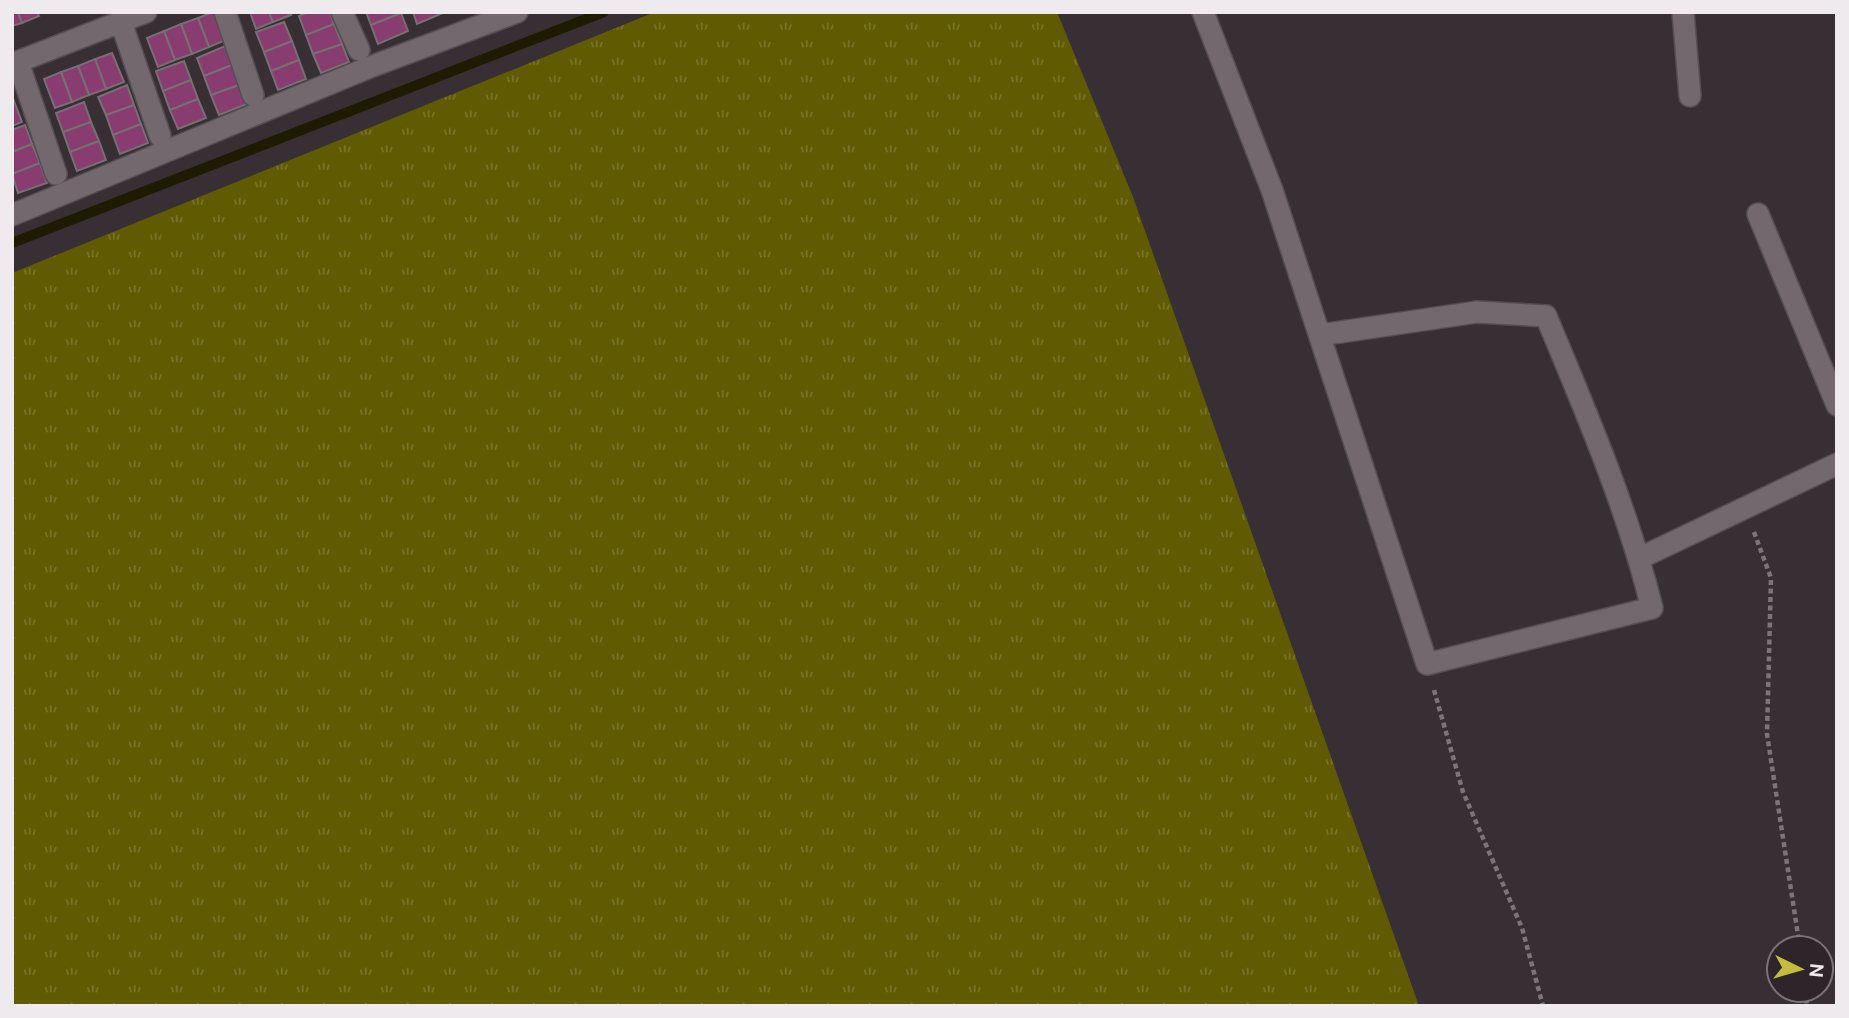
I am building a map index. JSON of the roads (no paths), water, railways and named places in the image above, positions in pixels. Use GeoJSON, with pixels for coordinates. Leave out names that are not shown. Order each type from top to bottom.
{"type":"FeatureCollection","features":[{"type":"Feature","properties":{"kind":"street"},"geometry":{"type":"LineString","coordinates":[[56,174],[15,63],[92,22],[121,22],[146,12]]}},
{"type":"Feature","properties":{"kind":"street"},"geometry":{"type":"LineString","coordinates":[[225,12],[253,95]]}},
{"type":"Feature","properties":{"kind":"street"},"geometry":{"type":"LineString","coordinates":[[342,12],[359,50]]}},
{"type":"Feature","properties":{"kind":"street"},"geometry":{"type":"LineString","coordinates":[[12,215],[370,67],[517,12]]}},
{"type":"Feature","properties":{"kind":"street"},"geometry":{"type":"LineString","coordinates":[[1203,12],[1272,190],[1427,664],[1652,608],[1640,558],[1606,460],[1546,316],[1477,312],[1320,335]]}},
{"type":"Feature","properties":{"kind":"street"},"geometry":{"type":"LineString","coordinates":[[1683,12],[1690,96]]}},
{"type":"Feature","properties":{"kind":"street"},"geometry":{"type":"LineString","coordinates":[[121,22],[160,136]]}},
{"type":"Feature","properties":{"kind":"street"},"geometry":{"type":"LineString","coordinates":[[1758,214],[1837,405]]}},
{"type":"Feature","properties":{"kind":"street"},"geometry":{"type":"LineString","coordinates":[[1640,558],[1837,464]]}},
{"type":"Feature","properties":{"kind":"waterway"},"geometry":{"type":"LineString","coordinates":[[12,243],[604,12]]}}]}
